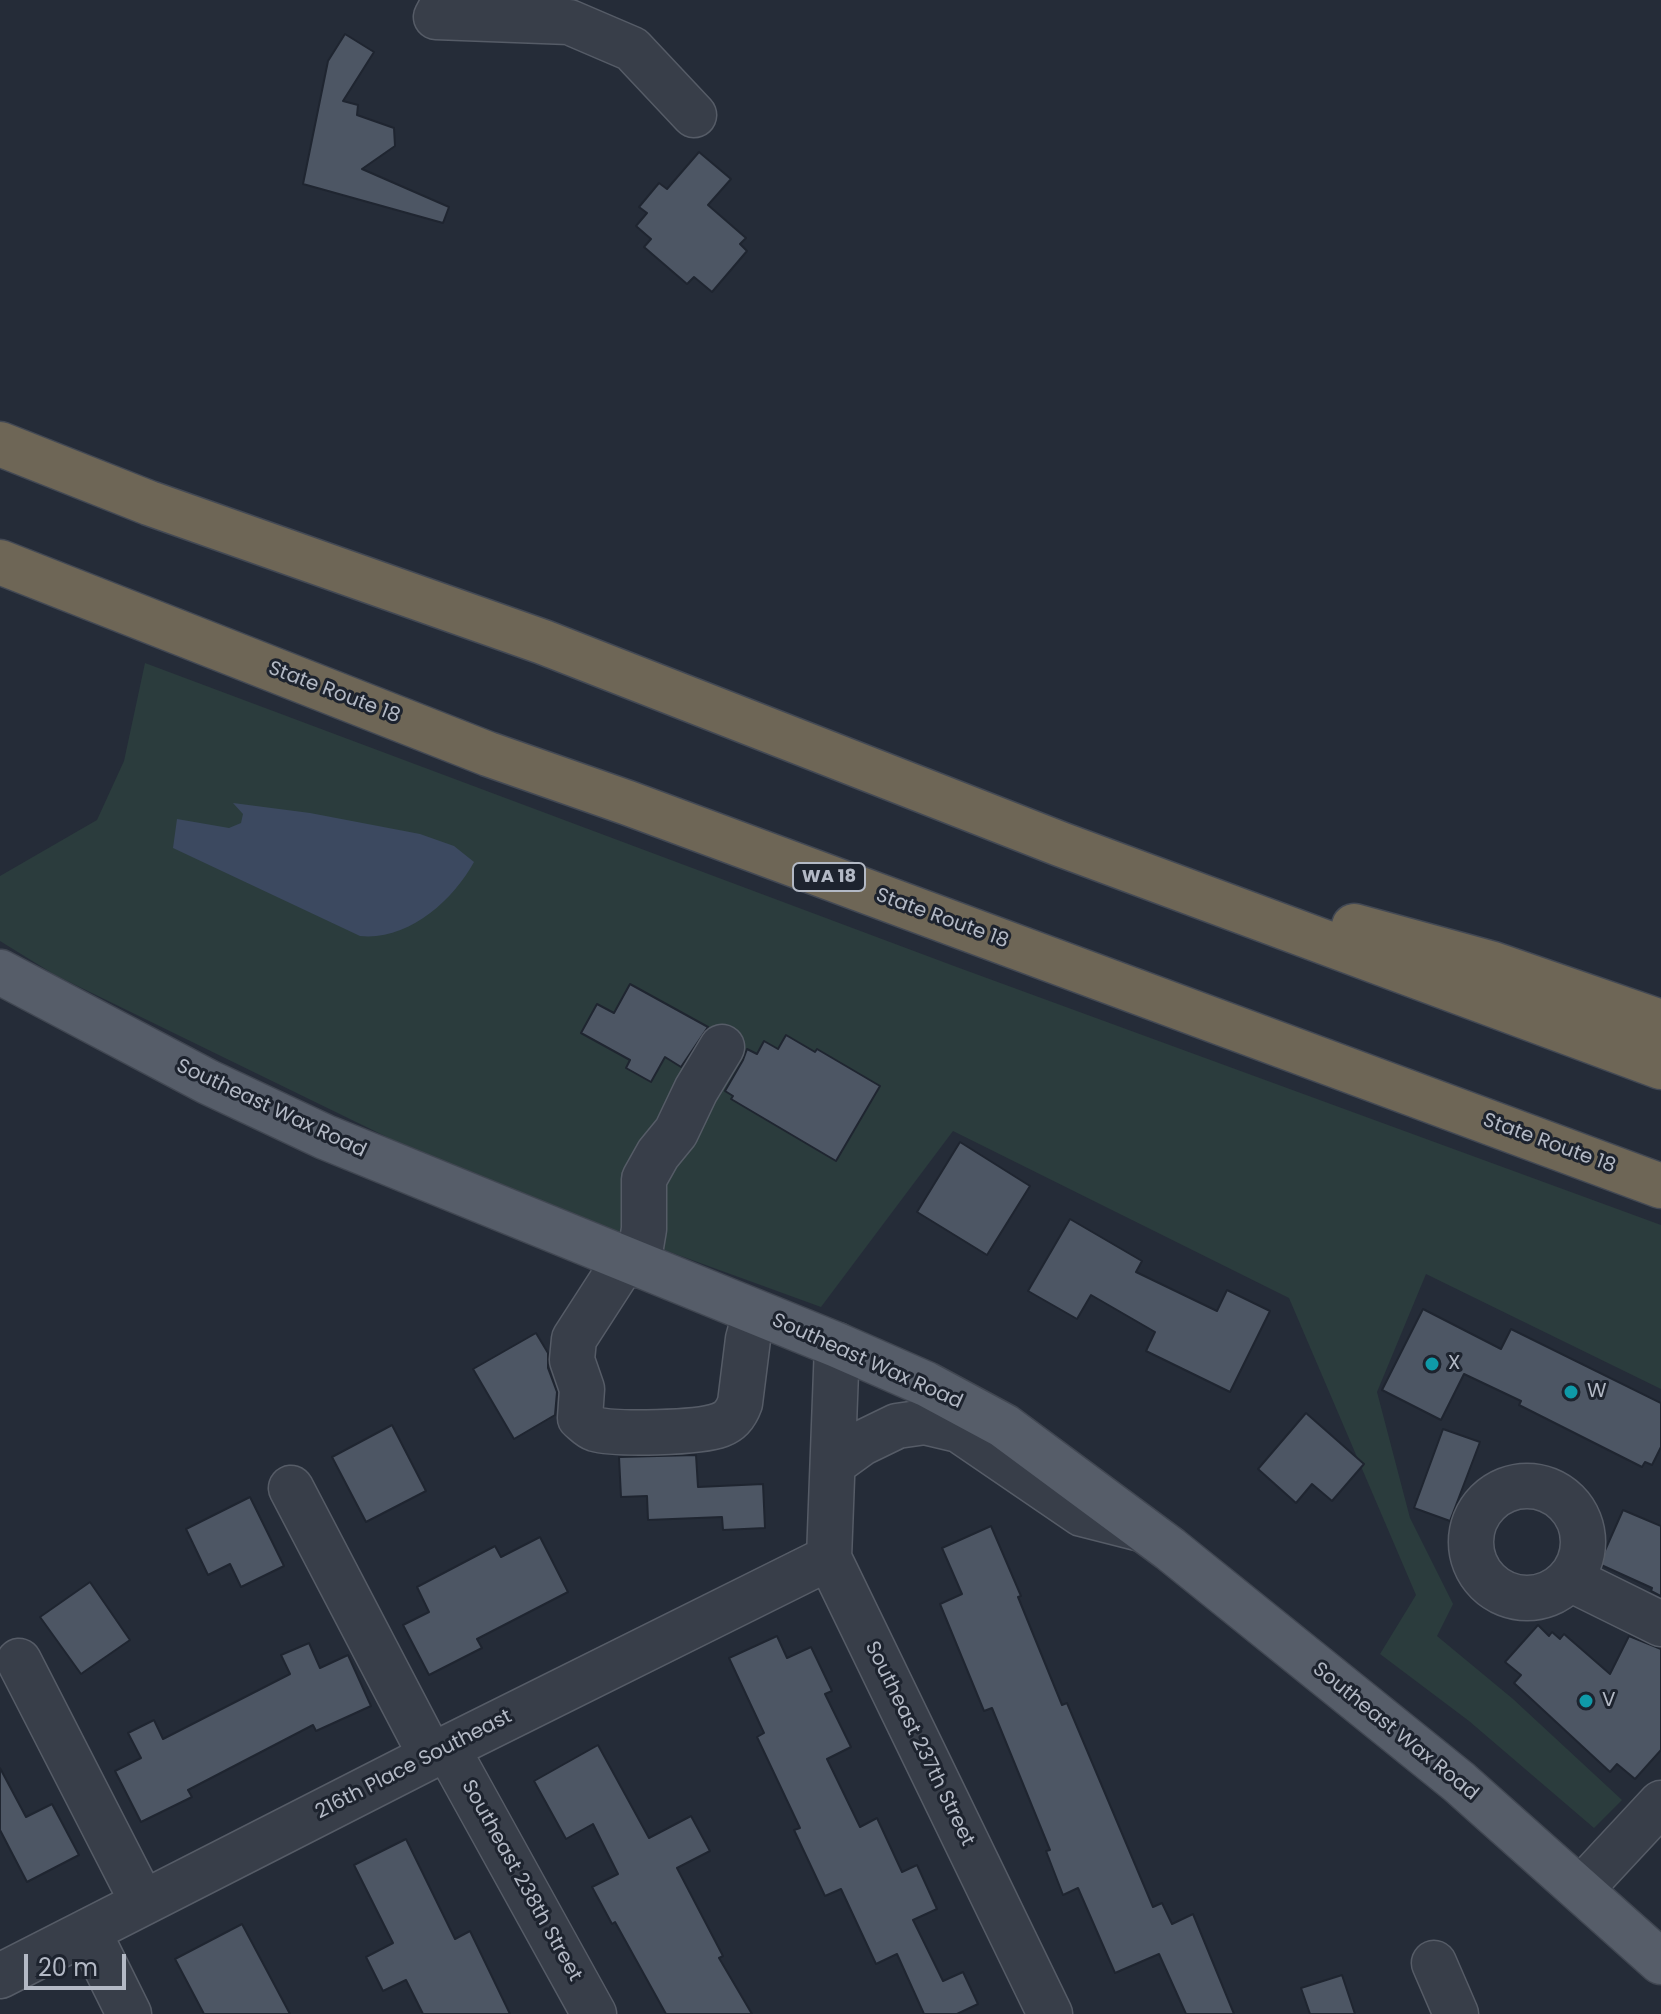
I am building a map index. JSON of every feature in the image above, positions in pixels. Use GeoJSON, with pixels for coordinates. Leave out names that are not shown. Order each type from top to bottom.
{"type":"FeatureCollection","features":[{"type":"Feature","properties":{"kind":"highway"},"geometry":{"type":"LineString","coordinates":[[0,444],[149,503],[543,642],[1060,844],[1661,1067]]}},
{"type":"Feature","properties":{"kind":"highway","name":"State Route 18"},"geometry":{"type":"LineString","coordinates":[[0,562],[488,754],[628,803],[1661,1186]]}},
{"type":"Feature","properties":{"kind":"highway"},"geometry":{"type":"LineString","coordinates":[[1060,844],[1493,964],[1661,1022]]}},
{"type":"Feature","properties":{"kind":"main road","name":"Southeast Wax Road"},"geometry":{"type":"LineString","coordinates":[[0,972],[208,1082],[325,1137],[837,1345],[926,1384],[1004,1426],[1141,1529],[1459,1782],[1661,1962]]}},
{"type":"Feature","properties":{"kind":"street"},"geometry":{"type":"LineString","coordinates":[[445,0],[436,17],[569,22],[632,49],[694,115]]}},
{"type":"Feature","properties":{"kind":"street"},"geometry":{"type":"LineString","coordinates":[[722,1047],[696,1090],[676,1132],[658,1154],[644,1179],[644,1229],[632,1263],[574,1339],[572,1360],[582,1389],[580,1418],[591,1428],[618,1433],[717,1426],[730,1420],[740,1403],[748,1339],[755,1313]]}},
{"type":"Feature","properties":{"kind":"street","name":"Southeast 237th Street"},"geometry":{"type":"LineString","coordinates":[[837,1345],[829,1558],[1050,2014]]}},
{"type":"Feature","properties":{"kind":"street"},"geometry":{"type":"LineString","coordinates":[[833,1464],[862,1443],[897,1426],[925,1422],[959,1430],[1082,1514],[1141,1529]]}},
{"type":"Feature","properties":{"kind":"street","name":"Southeast 238th Street"},"geometry":{"type":"LineString","coordinates":[[291,1488],[439,1752],[594,2014]]}},
{"type":"Feature","properties":{"kind":"street","name":"216th Place Southeast"},"geometry":{"type":"LineString","coordinates":[[0,1976],[829,1558]]}},
{"type":"Feature","properties":{"kind":"street"},"geometry":{"type":"LineString","coordinates":[[1570,1579],[1661,1624]]}},
{"type":"Feature","properties":{"kind":"street"},"geometry":{"type":"LineString","coordinates":[[19,1661],[143,1903]]}},
{"type":"Feature","properties":{"kind":"street"},"geometry":{"type":"LineString","coordinates":[[1581,1889],[1661,1803]]}},
{"type":"Feature","properties":{"kind":"street"},"geometry":{"type":"LineString","coordinates":[[88,1931],[129,2014]]}},
{"type":"Feature","properties":{"kind":"street"},"geometry":{"type":"LineString","coordinates":[[1434,1963],[1456,2014]]}},
{"type":"Feature","properties":{"kind":"shaded area"},"geometry":{"type":"Polygon","coordinates":[[[145,663],[954,966],[1661,1225],[1661,1389],[1426,1274],[1377,1392],[1410,1518],[1453,1604],[1437,1636],[1513,1699],[1622,1800],[1594,1828],[1469,1721],[1380,1654],[1416,1595],[1289,1298],[953,1131],[821,1307],[483,1184],[55,975],[0,941],[0,876],[97,820],[124,761],[145,663]]]}},
{"type":"Feature","properties":{"kind":"water"},"geometry":{"type":"Polygon","coordinates":[[[233,803],[310,813],[420,834],[454,846],[474,862],[454,891],[426,916],[395,932],[360,936],[173,848],[177,819],[229,828],[241,823],[243,814],[233,803]]]}},
{"type":"Feature","properties":{"kind":"building"},"geometry":{"type":"Polygon","coordinates":[[[345,34],[374,52],[343,101],[358,105],[357,115],[394,128],[395,146],[362,169],[449,207],[443,223],[303,184],[328,61],[345,34]]]}},
{"type":"Feature","properties":{"kind":"building"},"geometry":{"type":"Polygon","coordinates":[[[699,152],[731,179],[708,205],[746,238],[740,244],[747,251],[712,292],[694,277],[687,284],[644,247],[651,239],[636,226],[647,213],[639,207],[659,183],[667,189],[699,152]]]}},
{"type":"Feature","properties":{"kind":"building"},"geometry":{"type":"Polygon","coordinates":[[[630,984],[708,1027],[681,1067],[665,1057],[651,1082],[626,1068],[630,1060],[581,1033],[597,1004],[614,1013],[630,984]]]}},
{"type":"Feature","properties":{"kind":"building"},"geometry":{"type":"Polygon","coordinates":[[[786,1035],[815,1052],[817,1049],[880,1086],[836,1161],[731,1099],[733,1096],[725,1091],[747,1049],[757,1054],[764,1041],[778,1049],[786,1035]]]}},
{"type":"Feature","properties":{"kind":"building"},"geometry":{"type":"Polygon","coordinates":[[[960,1142],[1030,1186],[987,1255],[917,1212],[960,1142]]]}},
{"type":"Feature","properties":{"kind":"building"},"geometry":{"type":"Polygon","coordinates":[[[1070,1219],[1142,1261],[1136,1272],[1217,1311],[1227,1290],[1270,1311],[1230,1392],[1146,1351],[1155,1332],[1091,1295],[1077,1319],[1028,1291],[1070,1219]]]}},
{"type":"Feature","properties":{"kind":"building","name":"W"},"geometry":{"type":"Polygon","coordinates":[[[1423,1309],[1501,1349],[1511,1329],[1661,1403],[1661,1447],[1652,1465],[1645,1462],[1642,1467],[1519,1405],[1521,1401],[1464,1374],[1441,1420],[1382,1390],[1423,1309]]]}},
{"type":"Feature","properties":{"kind":"building"},"geometry":{"type":"Polygon","coordinates":[[[536,1333],[548,1353],[548,1368],[557,1392],[555,1415],[514,1439],[473,1369],[536,1333]]]}},
{"type":"Feature","properties":{"kind":"building"},"geometry":{"type":"Polygon","coordinates":[[[1306,1413],[1364,1464],[1332,1501],[1312,1484],[1296,1503],[1258,1469],[1306,1413]]]}},
{"type":"Feature","properties":{"kind":"building"},"geometry":{"type":"Polygon","coordinates":[[[392,1425],[426,1491],[366,1522],[332,1457],[392,1425]]]}},
{"type":"Feature","properties":{"kind":"building"},"geometry":{"type":"Polygon","coordinates":[[[1443,1429],[1480,1442],[1450,1521],[1414,1508],[1443,1429]]]}},
{"type":"Feature","properties":{"kind":"building"},"geometry":{"type":"Polygon","coordinates":[[[696,1455],[698,1487],[763,1484],[765,1528],[723,1530],[722,1517],[648,1520],[647,1496],[621,1497],[619,1457],[696,1455]]]}},
{"type":"Feature","properties":{"kind":"building"},"geometry":{"type":"Polygon","coordinates":[[[250,1497],[284,1566],[241,1587],[230,1564],[208,1575],[186,1529],[250,1497]]]}},
{"type":"Feature","properties":{"kind":"building"},"geometry":{"type":"Polygon","coordinates":[[[1623,1510],[1661,1526],[1661,1596],[1651,1591],[1652,1588],[1599,1564],[1623,1510]]]}},
{"type":"Feature","properties":{"kind":"building"},"geometry":{"type":"Polygon","coordinates":[[[991,1526],[1062,1705],[1067,1703],[1153,1907],[1162,1903],[1172,1924],[1193,1914],[1234,2014],[1186,2014],[1159,1954],[1115,1973],[1078,1888],[1063,1895],[1046,1851],[1050,1850],[992,1708],[984,1711],[940,1604],[962,1594],[942,1548],[991,1526]]]}},
{"type":"Feature","properties":{"kind":"building"},"geometry":{"type":"Polygon","coordinates":[[[540,1537],[568,1592],[477,1639],[482,1648],[429,1675],[403,1625],[429,1612],[417,1587],[495,1546],[501,1557],[540,1537]]]}},
{"type":"Feature","properties":{"kind":"building"},"geometry":{"type":"Polygon","coordinates":[[[90,1582],[130,1640],[81,1674],[40,1617],[90,1582]]]}},
{"type":"Feature","properties":{"kind":"building","name":"V"},"geometry":{"type":"Polygon","coordinates":[[[1538,1625],[1549,1636],[1552,1632],[1560,1639],[1564,1634],[1610,1674],[1629,1636],[1661,1649],[1661,1750],[1635,1779],[1617,1764],[1610,1772],[1514,1683],[1521,1675],[1505,1662],[1538,1625]]]}},
{"type":"Feature","properties":{"kind":"building"},"geometry":{"type":"Polygon","coordinates":[[[777,1636],[787,1658],[811,1647],[832,1691],[825,1694],[851,1747],[827,1759],[860,1827],[877,1818],[902,1872],[917,1865],[937,1909],[913,1920],[943,1981],[963,1972],[978,2004],[957,2014],[924,2014],[897,1954],[876,1964],[841,1889],[825,1896],[794,1830],[800,1828],[757,1737],[764,1733],[729,1658],[777,1636]]]}},
{"type":"Feature","properties":{"kind":"building"},"geometry":{"type":"Polygon","coordinates":[[[309,1643],[320,1668],[348,1655],[371,1706],[316,1731],[313,1725],[188,1790],[192,1797],[141,1822],[115,1771],[141,1758],[128,1733],[154,1720],[163,1739],[290,1674],[281,1655],[309,1643]]]}},
{"type":"Feature","properties":{"kind":"building"},"geometry":{"type":"Polygon","coordinates":[[[598,1745],[649,1838],[691,1816],[710,1851],[677,1868],[723,1956],[719,1958],[752,2014],[666,2014],[615,1922],[612,1924],[592,1887],[618,1874],[593,1824],[566,1839],[534,1781],[598,1745]]]}},
{"type":"Feature","properties":{"kind":"building"},"geometry":{"type":"Polygon","coordinates":[[[0,1768],[26,1817],[52,1804],[79,1855],[27,1882],[0,1830],[0,1768]]]}},
{"type":"Feature","properties":{"kind":"building"},"geometry":{"type":"Polygon","coordinates":[[[406,1839],[455,1939],[470,1931],[510,2014],[423,2014],[406,1980],[383,1991],[366,1957],[393,1943],[354,1865],[406,1839]]]}},
{"type":"Feature","properties":{"kind":"building"},"geometry":{"type":"Polygon","coordinates":[[[242,1924],[290,2014],[204,2014],[175,1959],[242,1924]]]}},
{"type":"Feature","properties":{"kind":"building"},"geometry":{"type":"Polygon","coordinates":[[[1342,1975],[1355,2014],[1310,2014],[1301,1988],[1342,1975]]]}},
{"type":"Feature","properties":{"kind":"place","name":"X"},"geometry":{"type":"Point","coordinates":[1432,1364]}},
{"type":"Feature","properties":{"kind":"place","name":"W"},"geometry":{"type":"Point","coordinates":[1571,1392]}},
{"type":"Feature","properties":{"kind":"place","name":"V"},"geometry":{"type":"Point","coordinates":[1586,1701]}}]}
